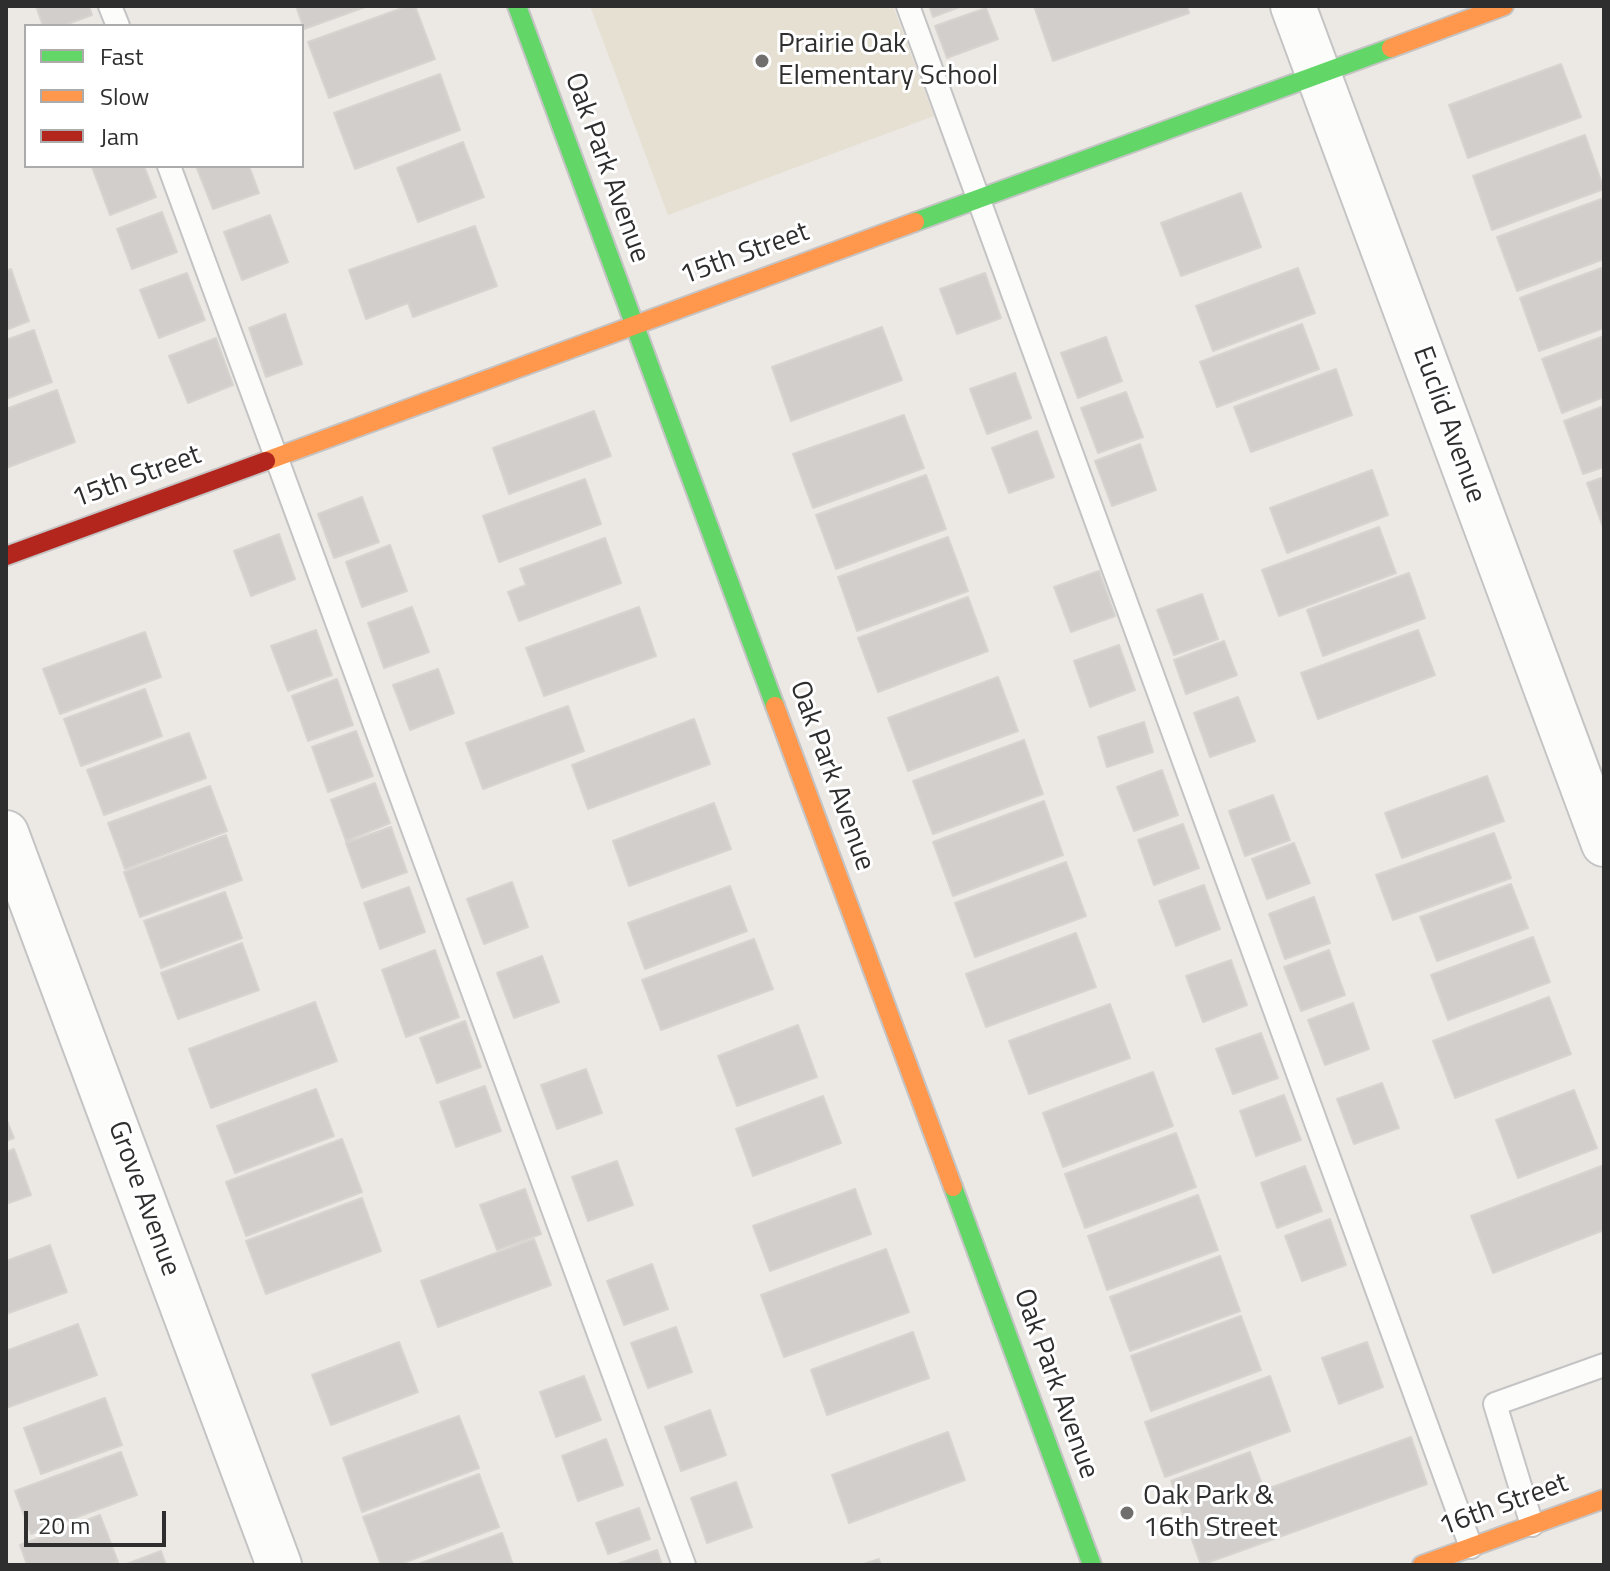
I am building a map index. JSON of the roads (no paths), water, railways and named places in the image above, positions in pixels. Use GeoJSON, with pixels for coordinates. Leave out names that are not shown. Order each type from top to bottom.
{"type":"FeatureCollection","features":[{"type":"Feature","properties":{"kind":"street","name":"Oak Park Avenue"},"geometry":{"type":"LineString","coordinates":[[517,6],[1092,1565]]}},
{"type":"Feature","properties":{"kind":"street","name":"Euclid Avenue"},"geometry":{"type":"LineString","coordinates":[[1293,6],[1604,844]]}},
{"type":"Feature","properties":{"kind":"street","name":"15th Street"},"geometry":{"type":"LineString","coordinates":[[6,556],[1504,6]]}},
{"type":"Feature","properties":{"kind":"street","name":"Grove Avenue"},"geometry":{"type":"LineString","coordinates":[[6,833],[279,1565]]}},
{"type":"Feature","properties":{"kind":"street","name":"16th Street"},"geometry":{"type":"LineString","coordinates":[[1422,1565],[1604,1499]]}},
{"type":"Feature","properties":{"kind":"lane"},"geometry":{"type":"LineString","coordinates":[[908,6],[1471,1547]]}},
{"type":"Feature","properties":{"kind":"lane"},"geometry":{"type":"LineString","coordinates":[[170,168],[684,1565]]}},
{"type":"Feature","properties":{"kind":"lane"},"geometry":{"type":"LineString","coordinates":[[1532,1525],[1495,1404],[1604,1365]]}},
{"type":"Feature","properties":{"kind":"place","name":"Prairie Oak Elementary School"},"geometry":{"type":"Point","coordinates":[762,61]}},
{"type":"Feature","properties":{"kind":"place","name":"Oak Park & 16th Street"},"geometry":{"type":"Point","coordinates":[1127,1513]}}]}
